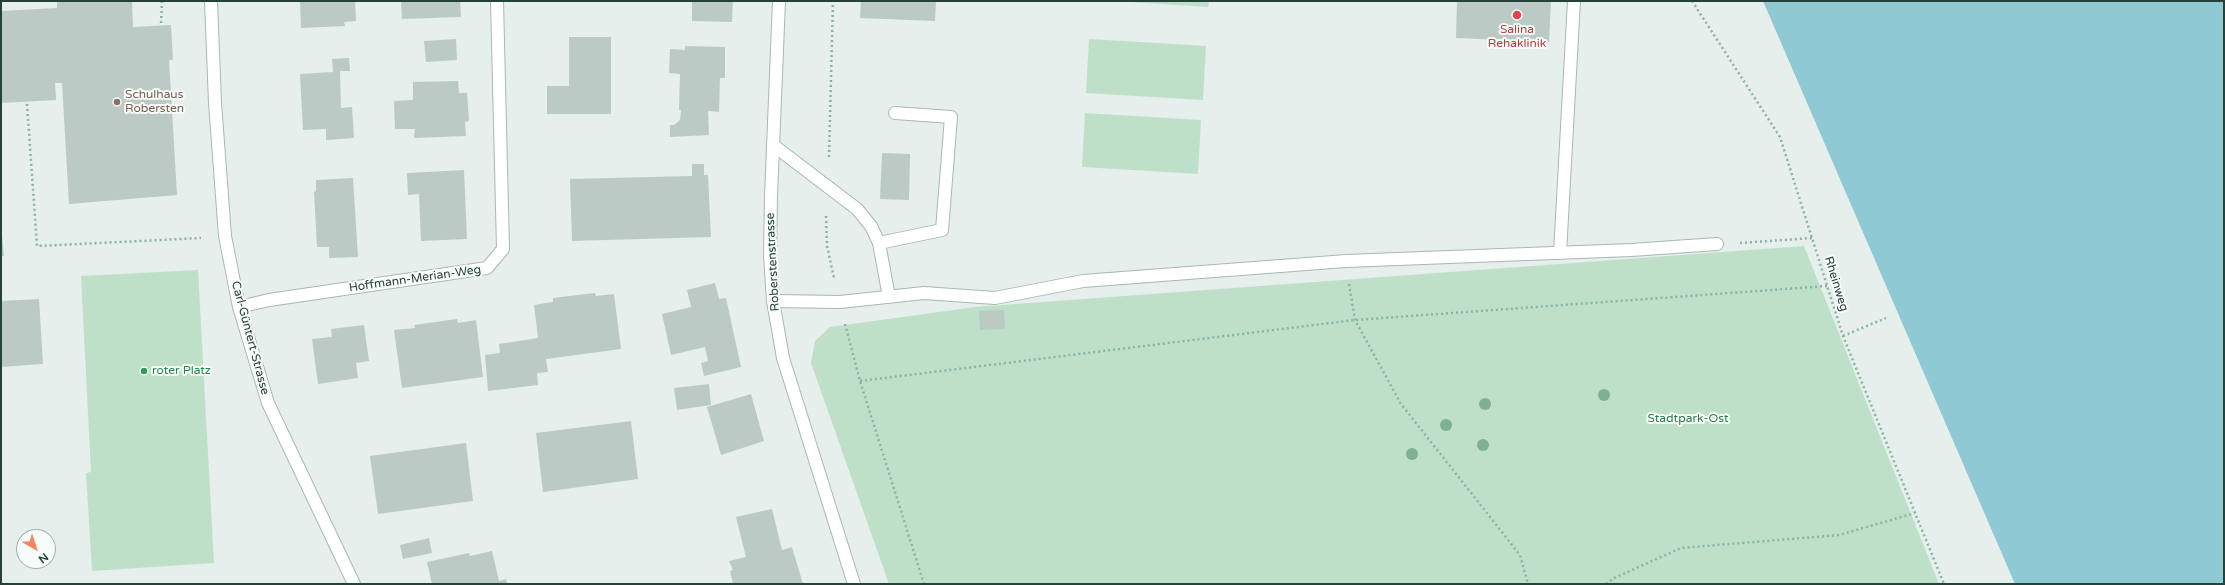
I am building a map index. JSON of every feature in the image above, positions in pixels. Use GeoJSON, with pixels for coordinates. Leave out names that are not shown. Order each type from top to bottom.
{"type":"FeatureCollection","features":[{"type":"Feature","properties":{"kind":"street","name":"Carl-Güntert-Strasse"},"geometry":{"type":"LineString","coordinates":[[211,1],[215,103],[225,236],[239,307],[268,403],[354,584]]}},
{"type":"Feature","properties":{"kind":"street","name":"Hoffmann-Merian-Weg"},"geometry":{"type":"LineString","coordinates":[[239,307],[269,300],[487,268],[503,249],[497,1]]}},
{"type":"Feature","properties":{"kind":"street","name":"Roberstenstrasse"},"geometry":{"type":"LineString","coordinates":[[779,1],[770,247],[773,301],[783,358],[854,584]]}},
{"type":"Feature","properties":{"kind":"street"},"geometry":{"type":"LineString","coordinates":[[1560,253],[1574,1]]}},
{"type":"Feature","properties":{"kind":"street"},"geometry":{"type":"LineString","coordinates":[[879,243],[942,230],[950,117],[894,113]]}},
{"type":"Feature","properties":{"kind":"street"},"geometry":{"type":"LineString","coordinates":[[773,145],[857,210],[871,226],[879,243],[889,297]]}},
{"type":"Feature","properties":{"kind":"street"},"geometry":{"type":"LineString","coordinates":[[773,301],[840,302],[924,293],[995,298],[1083,281],[1346,261],[1560,253],[1717,244]]}},
{"type":"Feature","properties":{"kind":"path"},"geometry":{"type":"LineString","coordinates":[[161,23],[162,1]]}},
{"type":"Feature","properties":{"kind":"path"},"geometry":{"type":"LineString","coordinates":[[833,1],[828,187],[826,210],[827,246],[860,381],[924,584]]}},
{"type":"Feature","properties":{"kind":"path","name":"Rheinweg"},"geometry":{"type":"LineString","coordinates":[[1692,1],[1780,137],[1842,336],[1944,584]]}},
{"type":"Feature","properties":{"kind":"path"},"geometry":{"type":"LineString","coordinates":[[27,104],[37,246],[225,236]]}},
{"type":"Feature","properties":{"kind":"path"},"geometry":{"type":"LineString","coordinates":[[1717,244],[1812,238]]}},
{"type":"Feature","properties":{"kind":"path"},"geometry":{"type":"LineString","coordinates":[[1346,261],[1355,320],[1401,404],[1520,555],[1528,584]]}},
{"type":"Feature","properties":{"kind":"path"},"geometry":{"type":"LineString","coordinates":[[860,381],[1355,320],[1827,286]]}},
{"type":"Feature","properties":{"kind":"path"},"geometry":{"type":"LineString","coordinates":[[1842,336],[1886,318]]}},
{"type":"Feature","properties":{"kind":"path"},"geometry":{"type":"LineString","coordinates":[[1606,584],[1614,578],[1681,548],[1839,535],[1915,513]]}},
{"type":"Feature","properties":{"kind":"green space"},"geometry":{"type":"Polygon","coordinates":[[[1115,1],[1209,1],[1208,7],[1115,1]]]}},
{"type":"Feature","properties":{"kind":"green space"},"geometry":{"type":"Polygon","coordinates":[[[1089,39],[1206,46],[1203,100],[1086,93],[1089,39]]]}},
{"type":"Feature","properties":{"kind":"green space"},"geometry":{"type":"Polygon","coordinates":[[[1085,113],[1201,120],[1198,174],[1082,167],[1085,113]]]}},
{"type":"Feature","properties":{"kind":"green space","name":"Stadtpark-Ost"},"geometry":{"type":"Polygon","coordinates":[[[1804,246],[1939,584],[889,584],[811,363],[815,341],[830,327],[975,307],[1804,246]]]}},
{"type":"Feature","properties":{"kind":"green space","name":"roter Platz"},"geometry":{"type":"Polygon","coordinates":[[[198,270],[214,563],[92,571],[86,473],[91,472],[81,276],[198,270]]]}},
{"type":"Feature","properties":{"kind":"water"},"geometry":{"type":"Polygon","coordinates":[[[1763,1],[2224,1],[2224,584],[2015,584],[1763,1]]]}},
{"type":"Feature","properties":{"kind":"building","name":"Schulhaus Robersten"},"geometry":{"type":"Polygon","coordinates":[[[57,1],[132,1],[133,27],[171,25],[173,60],[169,60],[177,195],[69,204],[62,83],[55,83],[56,100],[1,103],[1,11],[57,8],[57,1]]]}},
{"type":"Feature","properties":{"kind":"building"},"geometry":{"type":"Polygon","coordinates":[[[300,1],[355,1],[356,21],[344,22],[345,26],[301,28],[300,1]]]}},
{"type":"Feature","properties":{"kind":"building"},"geometry":{"type":"Polygon","coordinates":[[[401,1],[460,1],[461,17],[402,19],[401,1]]]}},
{"type":"Feature","properties":{"kind":"building"},"geometry":{"type":"Polygon","coordinates":[[[692,1],[733,1],[732,22],[692,21],[692,1]]]}},
{"type":"Feature","properties":{"kind":"building"},"geometry":{"type":"Polygon","coordinates":[[[861,1],[936,1],[935,21],[860,18],[861,1]]]}},
{"type":"Feature","properties":{"kind":"building"},"geometry":{"type":"Polygon","coordinates":[[[1457,1],[1551,1],[1549,42],[1456,38],[1457,1]]]}},
{"type":"Feature","properties":{"kind":"building"},"geometry":{"type":"Polygon","coordinates":[[[569,37],[611,37],[611,114],[547,114],[547,86],[569,86],[569,37]]]}},
{"type":"Feature","properties":{"kind":"building"},"geometry":{"type":"Polygon","coordinates":[[[456,39],[457,60],[426,62],[424,41],[456,39]]]}},
{"type":"Feature","properties":{"kind":"building"},"geometry":{"type":"Polygon","coordinates":[[[685,46],[725,47],[725,78],[720,78],[719,112],[708,111],[709,135],[670,137],[670,125],[674,125],[680,120],[681,110],[679,110],[680,74],[669,73],[670,49],[685,50],[685,46]]]}},
{"type":"Feature","properties":{"kind":"building"},"geometry":{"type":"Polygon","coordinates":[[[349,58],[350,71],[340,71],[341,108],[352,107],[354,138],[326,140],[326,129],[303,130],[300,74],[333,72],[332,59],[349,58]]]}},
{"type":"Feature","properties":{"kind":"building"},"geometry":{"type":"Polygon","coordinates":[[[458,81],[459,93],[467,93],[469,121],[465,122],[466,136],[414,138],[415,129],[395,129],[394,101],[413,100],[413,82],[458,81]]]}},
{"type":"Feature","properties":{"kind":"building"},"geometry":{"type":"Polygon","coordinates":[[[882,153],[910,154],[909,200],[880,199],[882,153]]]}},
{"type":"Feature","properties":{"kind":"building"},"geometry":{"type":"Polygon","coordinates":[[[692,164],[704,164],[704,175],[708,175],[711,237],[572,241],[570,179],[692,176],[692,164]]]}},
{"type":"Feature","properties":{"kind":"building"},"geometry":{"type":"Polygon","coordinates":[[[464,170],[467,239],[421,241],[419,194],[408,195],[407,173],[464,170]]]}},
{"type":"Feature","properties":{"kind":"building"},"geometry":{"type":"Polygon","coordinates":[[[353,178],[358,257],[329,258],[329,247],[317,247],[314,192],[316,191],[316,180],[353,178]]]}},
{"type":"Feature","properties":{"kind":"building"},"geometry":{"type":"Polygon","coordinates":[[[1,226],[4,256],[1,256],[1,226]]]}},
{"type":"Feature","properties":{"kind":"building"},"geometry":{"type":"Polygon","coordinates":[[[715,283],[719,299],[726,298],[741,367],[704,376],[701,363],[708,361],[705,347],[671,355],[662,314],[691,307],[687,290],[715,283]]]}},
{"type":"Feature","properties":{"kind":"building"},"geometry":{"type":"Polygon","coordinates":[[[595,293],[596,296],[614,294],[621,349],[546,359],[548,372],[537,373],[538,385],[488,391],[485,355],[500,353],[499,344],[538,338],[534,305],[553,302],[553,298],[595,293]]]}},
{"type":"Feature","properties":{"kind":"building"},"geometry":{"type":"Polygon","coordinates":[[[39,299],[43,364],[1,367],[1,301],[39,299]]]}},
{"type":"Feature","properties":{"kind":"building"},"geometry":{"type":"Polygon","coordinates":[[[1004,310],[1005,329],[980,330],[979,311],[1004,310]]]}},
{"type":"Feature","properties":{"kind":"building"},"geometry":{"type":"Polygon","coordinates":[[[457,319],[458,323],[476,320],[483,377],[402,388],[394,330],[415,328],[414,325],[457,319]]]}},
{"type":"Feature","properties":{"kind":"building"},"geometry":{"type":"Polygon","coordinates":[[[364,325],[369,361],[356,363],[358,378],[318,384],[312,339],[332,337],[331,329],[364,325]]]}},
{"type":"Feature","properties":{"kind":"building"},"geometry":{"type":"Polygon","coordinates":[[[709,384],[711,405],[677,410],[674,388],[709,384]]]}},
{"type":"Feature","properties":{"kind":"building"},"geometry":{"type":"Polygon","coordinates":[[[751,394],[764,441],[721,455],[707,407],[751,394]]]}},
{"type":"Feature","properties":{"kind":"building"},"geometry":{"type":"Polygon","coordinates":[[[631,421],[638,479],[543,492],[536,433],[631,421]]]}},
{"type":"Feature","properties":{"kind":"building"},"geometry":{"type":"Polygon","coordinates":[[[466,443],[473,501],[378,514],[370,456],[466,443]]]}},
{"type":"Feature","properties":{"kind":"building"},"geometry":{"type":"Polygon","coordinates":[[[772,509],[782,550],[792,547],[803,584],[733,584],[730,571],[733,570],[729,561],[746,557],[736,517],[772,509]]]}},
{"type":"Feature","properties":{"kind":"building"},"geometry":{"type":"Polygon","coordinates":[[[429,538],[432,553],[403,559],[400,545],[429,538]]]}},
{"type":"Feature","properties":{"kind":"building"},"geometry":{"type":"Polygon","coordinates":[[[492,551],[499,581],[506,579],[507,584],[432,584],[427,562],[469,553],[470,556],[492,551]]]}},
{"type":"Feature","properties":{"kind":"place","name":"Salina Rehaklinik"},"geometry":{"type":"Point","coordinates":[1517,15]}},
{"type":"Feature","properties":{"kind":"place","name":"Schulhaus Robersten"},"geometry":{"type":"Point","coordinates":[117,102]}},
{"type":"Feature","properties":{"kind":"place","name":"roter Platz"},"geometry":{"type":"Point","coordinates":[144,371]}}]}
